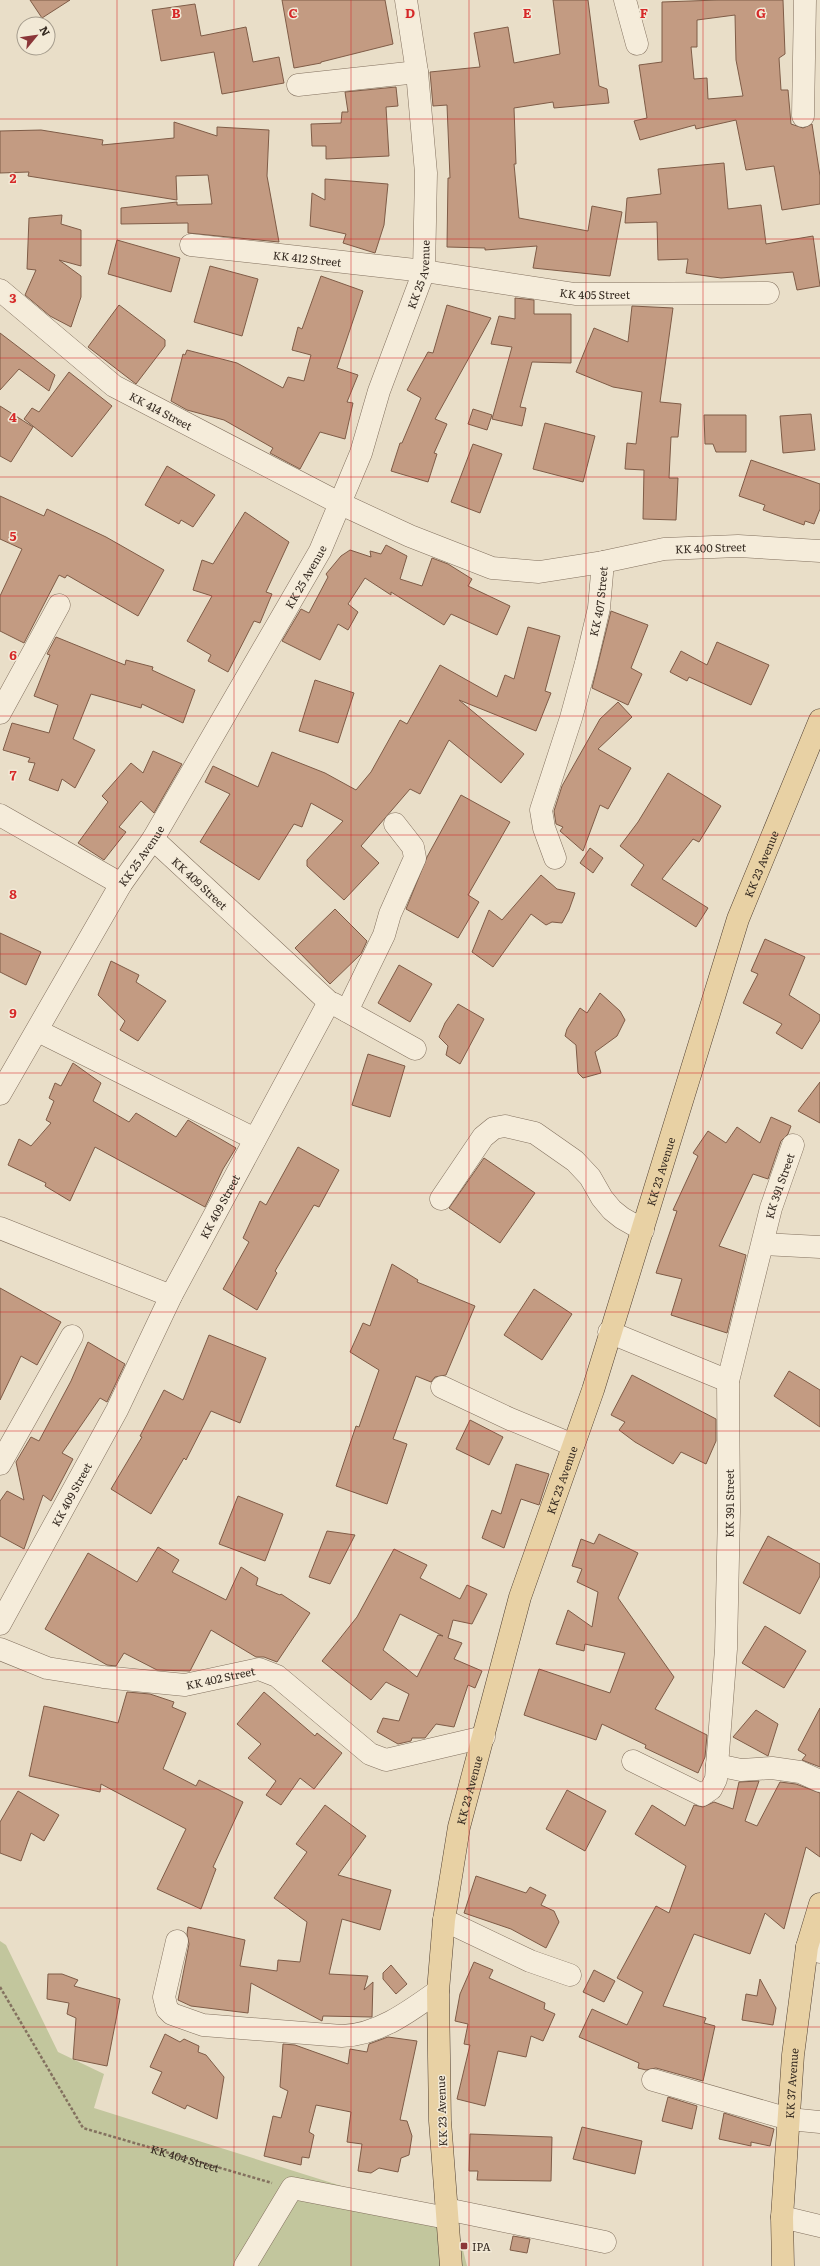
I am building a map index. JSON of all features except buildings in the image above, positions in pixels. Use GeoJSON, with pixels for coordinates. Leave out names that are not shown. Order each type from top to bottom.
{"type":"FeatureCollection","features":[{"type":"Feature","properties":{"kind":"main road","name":"KK 23 Avenue"},"geometry":{"type":"LineString","coordinates":[[451,2266],[440,2121],[438,1991],[444,1920],[459,1826],[484,1737],[520,1597],[593,1390],[738,920],[820,720]]}},
{"type":"Feature","properties":{"kind":"main road","name":"KK 37 Avenue"},"geometry":{"type":"LineString","coordinates":[[783,2266],[782,2217],[793,2055],[820,1904]]}},
{"type":"Feature","properties":{"kind":"street","name":"KK 25 Avenue"},"geometry":{"type":"LineString","coordinates":[[0,1094],[38,1031],[121,884],[153,839],[320,552],[361,453],[379,391],[424,271],[426,173],[417,72],[406,0]]}},
{"type":"Feature","properties":{"kind":"street"},"geometry":{"type":"LineString","coordinates":[[625,0],[636,44]]}},
{"type":"Feature","properties":{"kind":"street"},"geometry":{"type":"LineString","coordinates":[[803,116],[805,0]]}},
{"type":"Feature","properties":{"kind":"street"},"geometry":{"type":"LineString","coordinates":[[298,85],[417,72]]}},
{"type":"Feature","properties":{"kind":"street","name":"KK 412 Street"},"geometry":{"type":"LineString","coordinates":[[191,245],[424,271]]}},
{"type":"Feature","properties":{"kind":"street","name":"KK 405 Street"},"geometry":{"type":"LineString","coordinates":[[424,271],[575,294],[768,293]]}},
{"type":"Feature","properties":{"kind":"street","name":"KK 414 Street"},"geometry":{"type":"LineString","coordinates":[[0,290],[114,386],[341,504]]}},
{"type":"Feature","properties":{"kind":"street","name":"KK 407 Street"},"geometry":{"type":"LineString","coordinates":[[341,504],[410,536],[492,568],[539,572],[603,562],[599,608],[586,663],[571,718],[541,810],[544,828],[555,858]]}},
{"type":"Feature","properties":{"kind":"street","name":"KK 400 Street"},"geometry":{"type":"LineString","coordinates":[[603,562],[664,549],[738,546],[820,551]]}},
{"type":"Feature","properties":{"kind":"street"},"geometry":{"type":"LineString","coordinates":[[0,713],[59,605]]}},
{"type":"Feature","properties":{"kind":"street"},"geometry":{"type":"LineString","coordinates":[[0,815],[121,884]]}},
{"type":"Feature","properties":{"kind":"street"},"geometry":{"type":"LineString","coordinates":[[395,824],[414,847],[415,858],[390,914],[384,935],[338,1007],[416,1049]]}},
{"type":"Feature","properties":{"kind":"street","name":"KK 409 Street"},"geometry":{"type":"LineString","coordinates":[[0,1624],[117,1410],[171,1296],[255,1139],[338,1007],[153,839]]}},
{"type":"Feature","properties":{"kind":"street"},"geometry":{"type":"LineString","coordinates":[[38,1031],[255,1139]]}},
{"type":"Feature","properties":{"kind":"street"},"geometry":{"type":"LineString","coordinates":[[441,1199],[483,1137],[494,1128],[505,1126],[534,1133],[575,1161],[590,1177],[602,1198],[612,1210],[622,1218],[643,1230]]}},
{"type":"Feature","properties":{"kind":"street","name":"KK 391 Street"},"geometry":{"type":"LineString","coordinates":[[633,1761],[702,1795],[711,1789],[716,1779],[718,1765],[718,1736],[726,1649],[729,1511],[728,1381],[771,1208],[793,1145]]}},
{"type":"Feature","properties":{"kind":"street"},"geometry":{"type":"LineString","coordinates":[[0,1228],[171,1296]]}},
{"type":"Feature","properties":{"kind":"street"},"geometry":{"type":"LineString","coordinates":[[763,1244],[806,1248],[820,1247]]}},
{"type":"Feature","properties":{"kind":"street"},"geometry":{"type":"LineString","coordinates":[[610,1332],[728,1381]]}},
{"type":"Feature","properties":{"kind":"street"},"geometry":{"type":"LineString","coordinates":[[0,1464],[72,1336]]}},
{"type":"Feature","properties":{"kind":"street"},"geometry":{"type":"LineString","coordinates":[[442,1387],[510,1419],[573,1446]]}},
{"type":"Feature","properties":{"kind":"street","name":"KK 402 Street"},"geometry":{"type":"LineString","coordinates":[[0,1649],[47,1668],[104,1677],[185,1685],[259,1669],[278,1676],[370,1754],[386,1760],[484,1737]]}},
{"type":"Feature","properties":{"kind":"street"},"geometry":{"type":"LineString","coordinates":[[718,1765],[741,1770],[772,1768],[800,1772],[820,1781]]}},
{"type":"Feature","properties":{"kind":"street"},"geometry":{"type":"LineString","coordinates":[[444,1920],[530,1961],[570,1975]]}},
{"type":"Feature","properties":{"kind":"street"},"geometry":{"type":"LineString","coordinates":[[176,1941],[165,1985],[165,2004],[172,2014],[203,2025],[342,2036],[359,2035],[373,2030],[413,2009],[438,1991]]}},
{"type":"Feature","properties":{"kind":"street"},"geometry":{"type":"LineString","coordinates":[[653,2080],[788,2119],[820,2122]]}},
{"type":"Feature","properties":{"kind":"street"},"geometry":{"type":"LineString","coordinates":[[245,2266],[292,2188],[605,2242]]}},
{"type":"Feature","properties":{"kind":"street"},"geometry":{"type":"LineString","coordinates":[[782,2217],[820,2226]]}},
{"type":"Feature","properties":{"kind":"path","name":"KK 404 Street"},"geometry":{"type":"LineString","coordinates":[[0,1987],[83,2128],[217,2168],[292,2188]]}},
{"type":"Feature","properties":{"kind":"green space"},"geometry":{"type":"Polygon","coordinates":[[[0,1941],[6,1945],[58,2052],[104,2074],[94,2108],[456,2222],[467,2266],[0,2266],[0,1941]]]}},
{"type":"Feature","properties":{"kind":"place","name":"IPA"},"geometry":{"type":"Point","coordinates":[464,2246]}}]}
